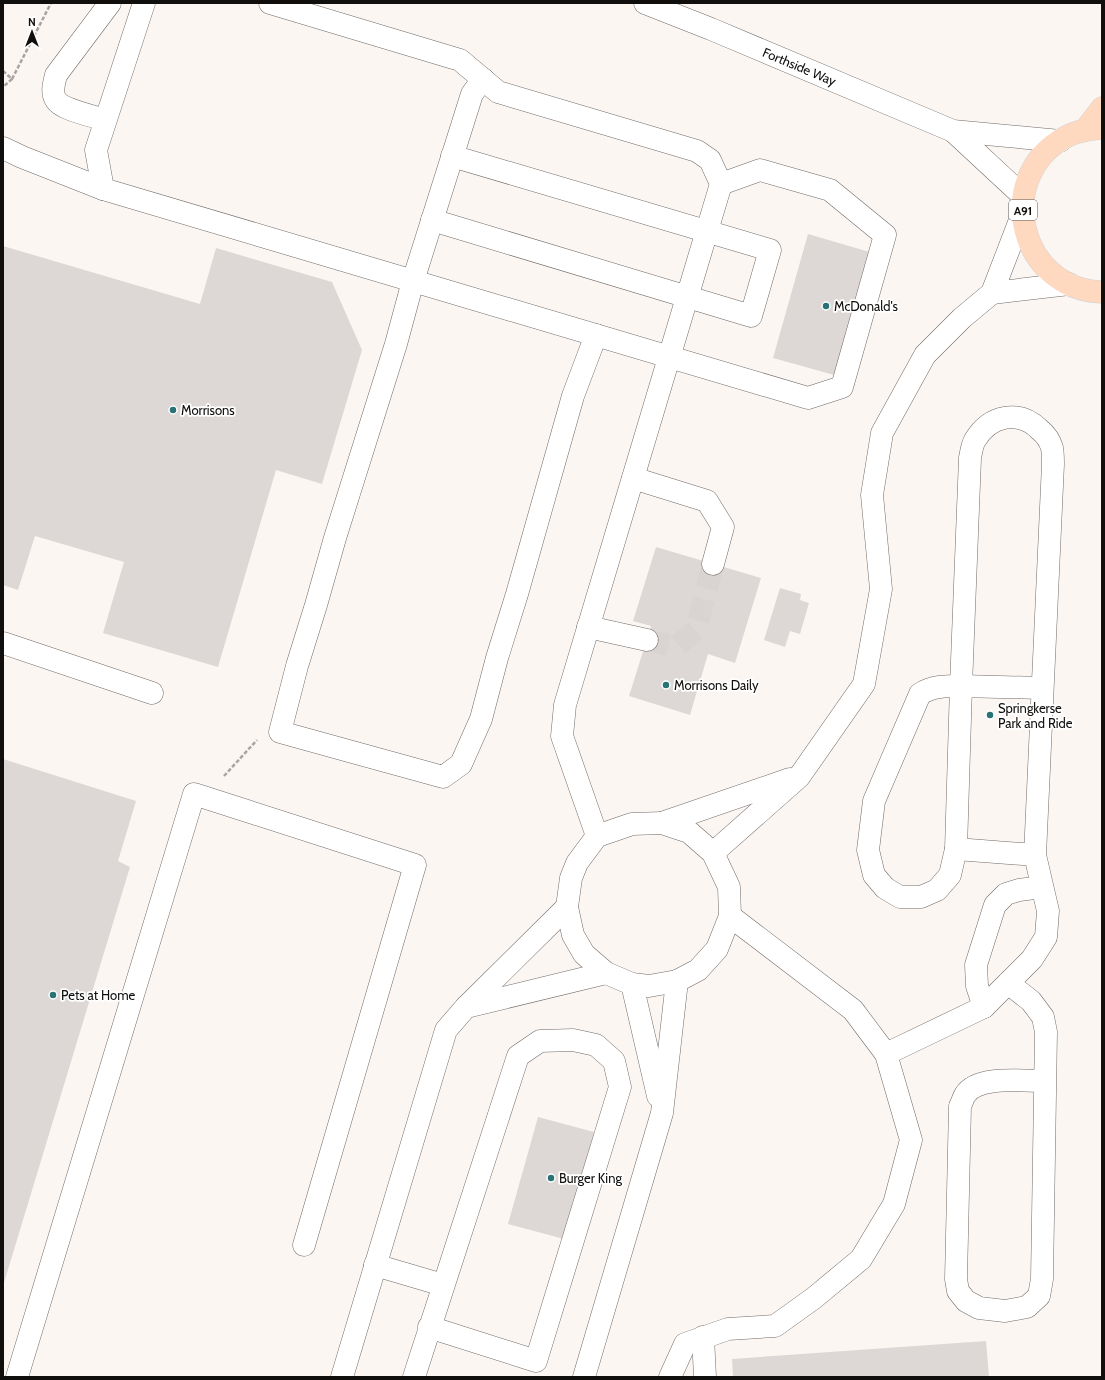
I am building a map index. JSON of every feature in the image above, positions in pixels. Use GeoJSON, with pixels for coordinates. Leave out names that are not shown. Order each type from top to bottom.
{"type":"FeatureCollection","features":[{"type":"Feature","properties":{"kind":"main road","name":"A91"},"geometry":{"type":"LineString","coordinates":[[1102,108],[1093,129],[1072,134],[1060,141],[1047,151],[1036,164],[1028,180],[1023,206],[1026,237],[1036,256],[1050,272],[1069,284],[1081,289],[1102,292]]}},
{"type":"Feature","properties":{"kind":"street"},"geometry":{"type":"LineString","coordinates":[[106,120],[62,106],[55,100],[53,88],[56,75],[110,3]]}},
{"type":"Feature","properties":{"kind":"street"},"geometry":{"type":"LineString","coordinates":[[103,189],[96,150],[144,3]]}},
{"type":"Feature","properties":{"kind":"street"},"geometry":{"type":"LineString","coordinates":[[270,3],[460,60],[498,92],[697,151],[710,160],[721,184],[565,705],[562,736],[597,836]]}},
{"type":"Feature","properties":{"kind":"street","name":"Forthside Way"},"geometry":{"type":"LineString","coordinates":[[645,3],[711,29],[953,132],[1060,141]]}},
{"type":"Feature","properties":{"kind":"street"},"geometry":{"type":"LineString","coordinates":[[483,79],[472,94],[413,281],[396,344],[335,538],[297,666],[280,732],[443,777],[461,764],[481,719],[497,658],[517,594],[573,396],[596,335]]}},
{"type":"Feature","properties":{"kind":"street","name":"Forthside Way"},"geometry":{"type":"LineString","coordinates":[[953,132],[1023,206]]}},
{"type":"Feature","properties":{"kind":"street"},"geometry":{"type":"LineString","coordinates":[[3,148],[103,189],[808,398],[842,387],[885,235],[830,190],[811,184],[760,170],[721,184]]}},
{"type":"Feature","properties":{"kind":"street"},"geometry":{"type":"LineString","coordinates":[[432,220],[751,316],[770,250],[707,230],[452,156]]}},
{"type":"Feature","properties":{"kind":"street"},"geometry":{"type":"LineString","coordinates":[[713,852],[799,776],[864,684],[881,589],[872,495],[882,433],[925,355],[962,318],[992,293],[1023,206]]}},
{"type":"Feature","properties":{"kind":"street"},"geometry":{"type":"LineString","coordinates":[[992,293],[1069,284]]}},
{"type":"Feature","properties":{"kind":"street"},"geometry":{"type":"LineString","coordinates":[[886,1054],[984,1007],[1032,959],[1046,937],[1048,911],[1035,855],[1053,464],[1052,448],[1045,434],[1033,422],[1016,416],[999,419],[984,428],[974,441],[970,458],[961,686],[956,849],[950,875],[937,890],[921,897],[900,896],[885,888],[874,875],[868,850],[874,801],[920,694],[928,689],[961,686],[1042,688]]}},
{"type":"Feature","properties":{"kind":"street"},"geometry":{"type":"LineString","coordinates":[[633,478],[707,501],[723,527],[713,564]]}},
{"type":"Feature","properties":{"kind":"street"},"geometry":{"type":"LineString","coordinates":[[588,627],[647,640]]}},
{"type":"Feature","properties":{"kind":"street"},"geometry":{"type":"LineString","coordinates":[[3,643],[152,693]]}},
{"type":"Feature","properties":{"kind":"street"},"geometry":{"type":"LineString","coordinates":[[662,823],[689,832],[713,852],[729,887],[730,916],[717,949],[698,970],[677,981],[649,986],[632,984],[606,974],[584,954],[572,934],[567,907],[571,878],[577,863],[597,836],[632,824],[662,823],[799,776]]}},
{"type":"Feature","properties":{"kind":"street"},"geometry":{"type":"LineString","coordinates":[[17,1377],[194,794],[415,865],[304,1245]]}},
{"type":"Feature","properties":{"kind":"street"},"geometry":{"type":"LineString","coordinates":[[956,849],[1035,855]]}},
{"type":"Feature","properties":{"kind":"street"},"geometry":{"type":"LineString","coordinates":[[984,1007],[977,986],[976,965],[994,905],[1006,894],[1019,890],[1042,887]]}},
{"type":"Feature","properties":{"kind":"street"},"geometry":{"type":"LineString","coordinates":[[342,1377],[446,1030],[466,1007],[567,907]]}},
{"type":"Feature","properties":{"kind":"street"},"geometry":{"type":"LineString","coordinates":[[670,1377],[685,1344],[728,1329],[775,1326],[814,1298],[861,1259],[894,1204],[911,1140],[886,1054],[853,1010],[730,916]]}},
{"type":"Feature","properties":{"kind":"street"},"geometry":{"type":"LineString","coordinates":[[466,1007],[606,974]]}},
{"type":"Feature","properties":{"kind":"street"},"geometry":{"type":"LineString","coordinates":[[584,1377],[662,1113],[677,981]]}},
{"type":"Feature","properties":{"kind":"street"},"geometry":{"type":"LineString","coordinates":[[1008,983],[1031,1001],[1043,1017],[1046,1032],[1042,1279],[1038,1296],[1027,1307],[1005,1311],[979,1308],[966,1301],[958,1291],[956,1279],[960,1106],[966,1094],[974,1086],[984,1083],[998,1080],[1045,1081]]}},
{"type":"Feature","properties":{"kind":"street"},"geometry":{"type":"LineString","coordinates":[[632,984],[662,1113]]}},
{"type":"Feature","properties":{"kind":"street"},"geometry":{"type":"LineString","coordinates":[[414,1377],[429,1327],[518,1056],[540,1041],[572,1040],[596,1045],[614,1061],[620,1087],[536,1361],[429,1327]]}},
{"type":"Feature","properties":{"kind":"street"},"geometry":{"type":"LineString","coordinates":[[376,1265],[443,1285]]}},
{"type":"Feature","properties":{"kind":"street"},"geometry":{"type":"LineString","coordinates":[[703,1337],[705,1377]]}},
{"type":"Feature","properties":{"kind":"path"},"geometry":{"type":"LineString","coordinates":[[3,87],[12,79],[50,3]]}},
{"type":"Feature","properties":{"kind":"path"},"geometry":{"type":"LineString","coordinates":[[3,71],[12,79]]}},
{"type":"Feature","properties":{"kind":"path"},"geometry":{"type":"LineString","coordinates":[[205,797],[261,735]]}},
{"type":"Feature","properties":{"kind":"building","name":"McDonald's"},"geometry":{"type":"Polygon","coordinates":[[[808,234],[880,255],[845,378],[773,358],[808,234]]]}},
{"type":"Feature","properties":{"kind":"building","name":"Morrisons"},"geometry":{"type":"Polygon","coordinates":[[[3,246],[200,304],[216,248],[332,282],[362,350],[322,484],[276,470],[218,667],[103,633],[124,562],[35,536],[18,590],[3,585],[3,246]]]}},
{"type":"Feature","properties":{"kind":"building"},"geometry":{"type":"Polygon","coordinates":[[[656,547],[761,578],[735,663],[708,654],[690,715],[629,696],[651,626],[633,621],[656,547]]]}},
{"type":"Feature","properties":{"kind":"building"},"geometry":{"type":"Polygon","coordinates":[[[780,588],[801,594],[800,600],[809,603],[800,634],[790,631],[785,647],[764,640],[780,588]]]}},
{"type":"Feature","properties":{"kind":"building"},"geometry":{"type":"Polygon","coordinates":[[[3,759],[136,801],[118,861],[130,867],[3,1286],[3,759]]]}},
{"type":"Feature","properties":{"kind":"building","name":"Burger King"},"geometry":{"type":"Polygon","coordinates":[[[538,1117],[594,1132],[564,1239],[508,1224],[538,1117]]]}},
{"type":"Feature","properties":{"kind":"building"},"geometry":{"type":"Polygon","coordinates":[[[986,1341],[989,1377],[733,1377],[732,1359],[986,1341]]]}},
{"type":"Feature","properties":{"kind":"tunnel"},"geometry":{"type":"LineString","coordinates":[[647,640],[676,647],[696,630],[713,564]]}},
{"type":"Feature","properties":{"kind":"place","name":"McDonald's"},"geometry":{"type":"Point","coordinates":[826,306]}},
{"type":"Feature","properties":{"kind":"place","name":"Morrisons"},"geometry":{"type":"Point","coordinates":[173,410]}},
{"type":"Feature","properties":{"kind":"place","name":"Morrisons Daily"},"geometry":{"type":"Point","coordinates":[666,685]}},
{"type":"Feature","properties":{"kind":"place","name":"Springkerse Park and Ride"},"geometry":{"type":"Point","coordinates":[990,715]}},
{"type":"Feature","properties":{"kind":"place","name":"Pets at Home"},"geometry":{"type":"Point","coordinates":[53,995]}},
{"type":"Feature","properties":{"kind":"place","name":"Burger King"},"geometry":{"type":"Point","coordinates":[551,1178]}}]}
